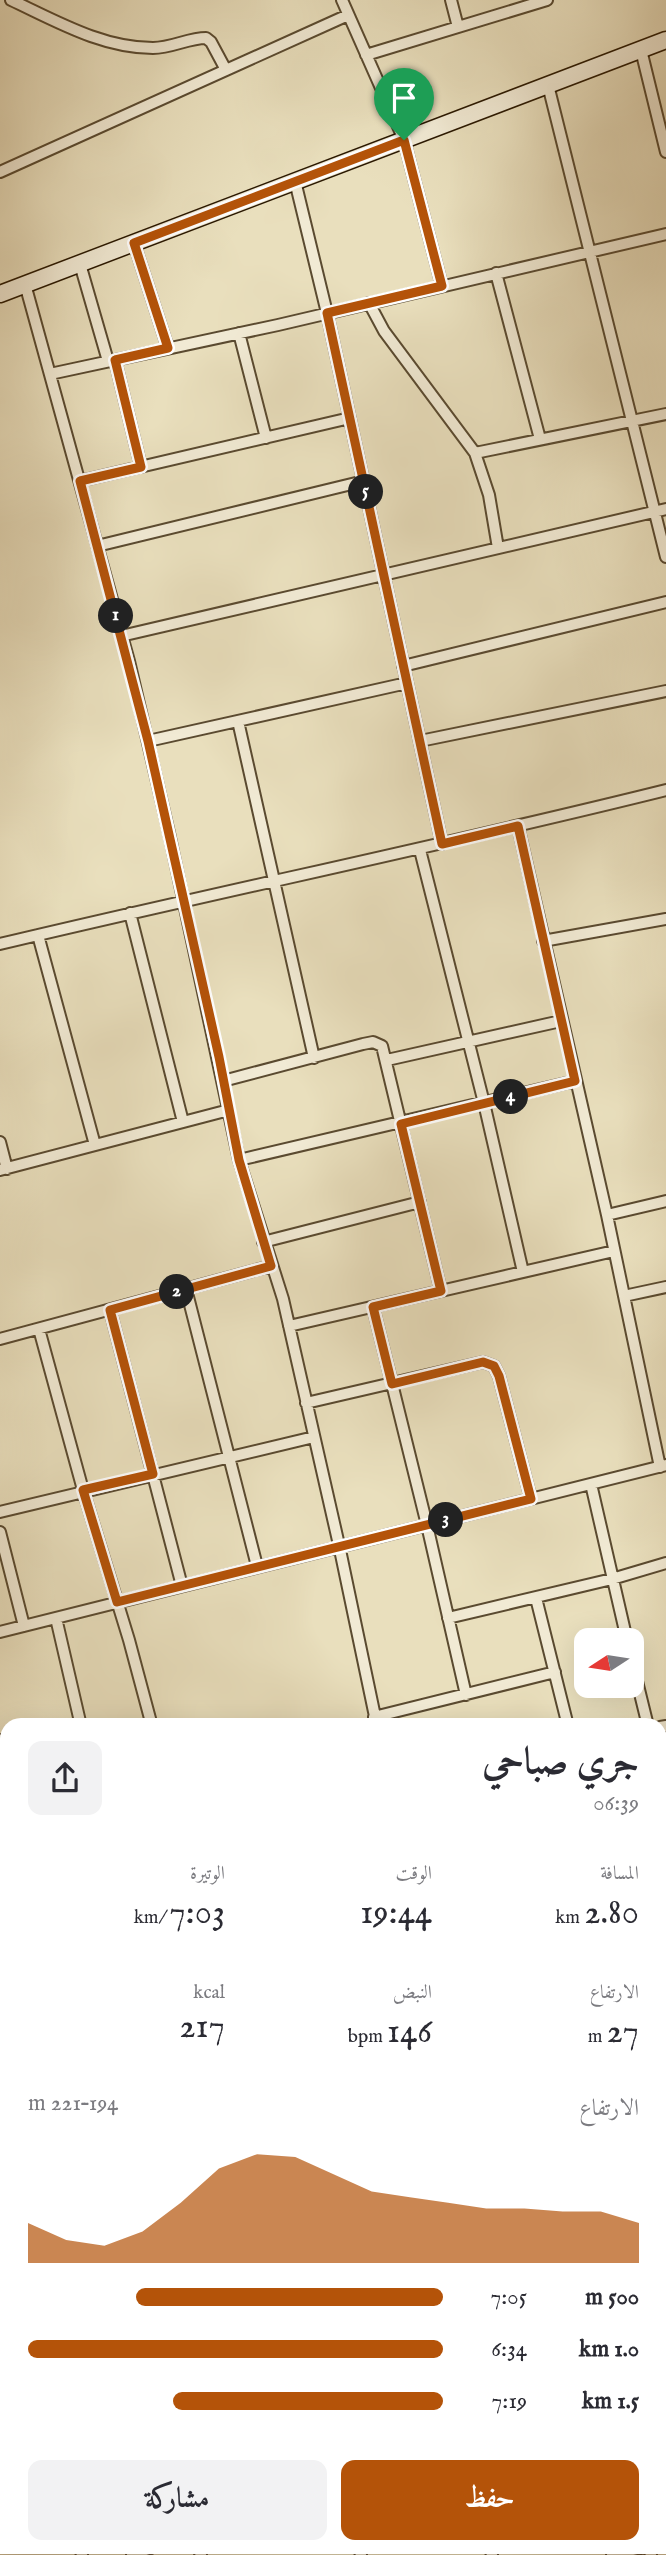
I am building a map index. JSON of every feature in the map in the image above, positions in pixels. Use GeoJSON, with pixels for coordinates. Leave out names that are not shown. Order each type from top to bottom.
{"type":"FeatureCollection","features":[{"type":"Feature","properties":{"kind":"main road"},"geometry":{"type":"LineString","coordinates":[[0,294],[666,40]]}},
{"type":"Feature","properties":{"kind":"street"},"geometry":{"type":"LineString","coordinates":[[11,0],[93,38],[118,44],[154,48],[206,38],[211,42],[226,70]]}},
{"type":"Feature","properties":{"kind":"street"},"geometry":{"type":"LineString","coordinates":[[342,0],[404,140],[442,286]]}},
{"type":"Feature","properties":{"kind":"street"},"geometry":{"type":"LineString","coordinates":[[451,0],[458,27]]}},
{"type":"Feature","properties":{"kind":"street"},"geometry":{"type":"LineString","coordinates":[[366,55],[541,1]]}},
{"type":"Feature","properties":{"kind":"street"},"geometry":{"type":"LineString","coordinates":[[0,172],[348,15]]}},
{"type":"Feature","properties":{"kind":"street"},"geometry":{"type":"LineString","coordinates":[[641,50],[666,152]]}},
{"type":"Feature","properties":{"kind":"street"},"geometry":{"type":"LineString","coordinates":[[548,85],[632,421],[660,510],[666,557]]}},
{"type":"Feature","properties":{"kind":"street"},"geometry":{"type":"LineString","coordinates":[[295,181],[327,313],[442,844]]}},
{"type":"Feature","properties":{"kind":"street"},"geometry":{"type":"LineString","coordinates":[[50,374],[666,234]]}},
{"type":"Feature","properties":{"kind":"street"},"geometry":{"type":"LineString","coordinates":[[134,243],[168,348]]}},
{"type":"Feature","properties":{"kind":"street"},"geometry":{"type":"LineString","coordinates":[[80,264],[112,360],[141,467]]}},
{"type":"Feature","properties":{"kind":"street"},"geometry":{"type":"LineString","coordinates":[[496,273],[540,439]]}},
{"type":"Feature","properties":{"kind":"street"},"geometry":{"type":"LineString","coordinates":[[25,284],[148,741],[239,1160],[289,1326],[339,1545],[374,1718]]}},
{"type":"Feature","properties":{"kind":"street"},"geometry":{"type":"LineString","coordinates":[[369,303],[384,331],[475,453],[489,495],[498,548]]}},
{"type":"Feature","properties":{"kind":"street"},"geometry":{"type":"LineString","coordinates":[[239,333],[266,438]]}},
{"type":"Feature","properties":{"kind":"street"},"geometry":{"type":"LineString","coordinates":[[475,453],[666,414]]}},
{"type":"Feature","properties":{"kind":"street"},"geometry":{"type":"LineString","coordinates":[[80,481],[350,418]]}},
{"type":"Feature","properties":{"kind":"street"},"geometry":{"type":"LineString","coordinates":[[97,546],[363,481]]}},
{"type":"Feature","properties":{"kind":"street"},"geometry":{"type":"LineString","coordinates":[[121,636],[660,510]]}},
{"type":"Feature","properties":{"kind":"street"},"geometry":{"type":"LineString","coordinates":[[403,666],[666,602]]}},
{"type":"Feature","properties":{"kind":"street"},"geometry":{"type":"LineString","coordinates":[[148,741],[407,683]]}},
{"type":"Feature","properties":{"kind":"street"},"geometry":{"type":"LineString","coordinates":[[420,741],[666,691]]}},
{"type":"Feature","properties":{"kind":"street"},"geometry":{"type":"LineString","coordinates":[[238,721],[314,1058]]}},
{"type":"Feature","properties":{"kind":"street"},"geometry":{"type":"LineString","coordinates":[[0,944],[184,900],[442,844],[666,790]]}},
{"type":"Feature","properties":{"kind":"street"},"geometry":{"type":"LineString","coordinates":[[0,1632],[663,1466],[518,826]]}},
{"type":"Feature","properties":{"kind":"street"},"geometry":{"type":"LineString","coordinates":[[420,849],[523,1272]]}},
{"type":"Feature","properties":{"kind":"street"},"geometry":{"type":"LineString","coordinates":[[130,913],[183,1122]]}},
{"type":"Feature","properties":{"kind":"street"},"geometry":{"type":"LineString","coordinates":[[542,941],[666,919]]}},
{"type":"Feature","properties":{"kind":"street"},"geometry":{"type":"LineString","coordinates":[[38,935],[95,1145]]}},
{"type":"Feature","properties":{"kind":"street"},"geometry":{"type":"LineString","coordinates":[[387,1060],[561,1021]]}},
{"type":"Feature","properties":{"kind":"street"},"geometry":{"type":"LineString","coordinates":[[223,1081],[373,1042],[382,1046],[441,1291]]}},
{"type":"Feature","properties":{"kind":"street"},"geometry":{"type":"LineString","coordinates":[[239,1160],[575,1081]]}},
{"type":"Feature","properties":{"kind":"street"},"geometry":{"type":"LineString","coordinates":[[0,1142],[4,1170],[229,1110]]}},
{"type":"Feature","properties":{"kind":"street"},"geometry":{"type":"LineString","coordinates":[[607,1215],[666,1201]]}},
{"type":"Feature","properties":{"kind":"street"},"geometry":{"type":"LineString","coordinates":[[263,1242],[420,1202]]}},
{"type":"Feature","properties":{"kind":"street"},"geometry":{"type":"LineString","coordinates":[[289,1326],[614,1251]]}},
{"type":"Feature","properties":{"kind":"street"},"geometry":{"type":"LineString","coordinates":[[0,1339],[271,1266]]}},
{"type":"Feature","properties":{"kind":"street"},"geometry":{"type":"LineString","coordinates":[[624,1296],[666,1287]]}},
{"type":"Feature","properties":{"kind":"street"},"geometry":{"type":"LineString","coordinates":[[187,1289],[257,1566]]}},
{"type":"Feature","properties":{"kind":"street"},"geometry":{"type":"LineString","coordinates":[[373,1307],[466,1695]]}},
{"type":"Feature","properties":{"kind":"street"},"geometry":{"type":"LineString","coordinates":[[110,1310],[182,1586]]}},
{"type":"Feature","properties":{"kind":"street"},"geometry":{"type":"LineString","coordinates":[[39,1329],[150,1718]]}},
{"type":"Feature","properties":{"kind":"street"},"geometry":{"type":"LineString","coordinates":[[306,1403],[483,1362],[494,1366],[499,1376],[531,1499]]}},
{"type":"Feature","properties":{"kind":"street"},"geometry":{"type":"LineString","coordinates":[[0,1512],[83,1490],[314,1437]]}},
{"type":"Feature","properties":{"kind":"street"},"geometry":{"type":"LineString","coordinates":[[591,1484],[623,1628]]}},
{"type":"Feature","properties":{"kind":"street"},"geometry":{"type":"LineString","coordinates":[[0,1531],[24,1626]]}},
{"type":"Feature","properties":{"kind":"street"},"geometry":{"type":"LineString","coordinates":[[448,1618],[612,1579],[666,1563]]}},
{"type":"Feature","properties":{"kind":"street"},"geometry":{"type":"LineString","coordinates":[[536,1598],[566,1718]]}},
{"type":"Feature","properties":{"kind":"street"},"geometry":{"type":"LineString","coordinates":[[56,1618],[79,1718]]}},
{"type":"Feature","properties":{"kind":"street"},"geometry":{"type":"LineString","coordinates":[[386,1718],[555,1672]]}},
{"type":"Feature","properties":{"kind":"street"},"geometry":{"type":"LineString","coordinates":[[641,1698],[646,1718]]}},
{"type":"Feature","properties":{"kind":"route"},"geometry":{"type":"LineString","coordinates":[[404,140],[442,286],[327,313],[442,844],[518,826],[575,1081],[401,1124],[441,1291],[373,1307],[392,1384],[483,1362],[494,1366],[499,1376],[531,1499],[117,1602],[83,1490],[153,1474],[110,1310],[271,1266],[239,1160],[219,1057],[148,741],[80,481],[141,467],[115,360],[168,348],[134,243],[404,140]]}}]}
